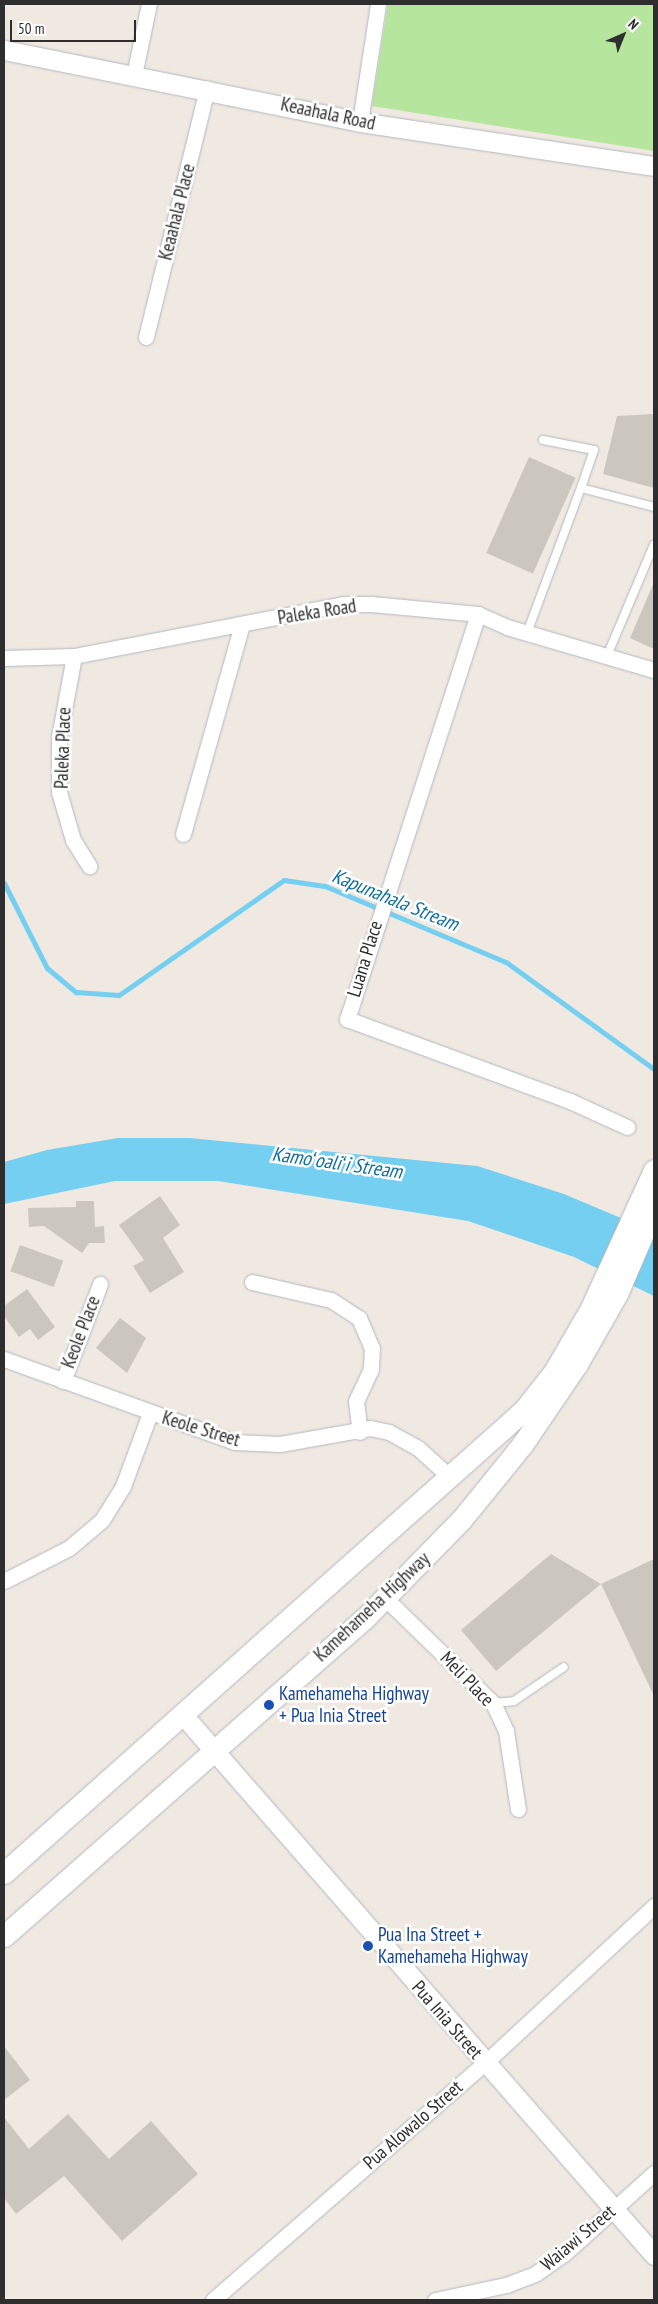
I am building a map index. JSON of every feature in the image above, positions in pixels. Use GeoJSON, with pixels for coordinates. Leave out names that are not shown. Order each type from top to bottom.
{"type":"FeatureCollection","features":[{"type":"Feature","properties":{"kind":"main road","name":"Kamehameha Highway"},"geometry":{"type":"LineString","coordinates":[[4,1936],[385,1598],[470,1509],[551,1405],[647,1213],[654,1170]]}},
{"type":"Feature","properties":{"kind":"main road","name":"Kamehameha Highway"},"geometry":{"type":"LineString","coordinates":[[4,1874],[451,1478],[541,1389],[611,1287]]}},
{"type":"Feature","properties":{"kind":"main road"},"geometry":{"type":"LineString","coordinates":[[451,1478],[470,1509]]}},
{"type":"Feature","properties":{"kind":"street"},"geometry":{"type":"LineString","coordinates":[[134,74],[149,4]]}},
{"type":"Feature","properties":{"kind":"street"},"geometry":{"type":"LineString","coordinates":[[360,122],[378,4]]}},
{"type":"Feature","properties":{"kind":"street","name":"Keaahala Road"},"geometry":{"type":"LineString","coordinates":[[4,50],[207,88],[360,122],[654,166]]}},
{"type":"Feature","properties":{"kind":"street","name":"Keaahala Place"},"geometry":{"type":"LineString","coordinates":[[146,336],[207,88]]}},
{"type":"Feature","properties":{"kind":"street","name":"Paleka Road"},"geometry":{"type":"LineString","coordinates":[[4,658],[74,656],[343,604],[399,605],[478,614],[527,633],[654,670]]}},
{"type":"Feature","properties":{"kind":"street","name":"Luana Place"},"geometry":{"type":"LineString","coordinates":[[478,614],[377,920],[347,1019],[627,1127]]}},
{"type":"Feature","properties":{"kind":"street"},"geometry":{"type":"LineString","coordinates":[[183,834],[242,624]]}},
{"type":"Feature","properties":{"kind":"street","name":"Paleka Place"},"geometry":{"type":"LineString","coordinates":[[74,656],[59,737],[60,792],[73,840],[89,866]]}},
{"type":"Feature","properties":{"kind":"street"},"geometry":{"type":"LineString","coordinates":[[252,1282],[331,1300],[359,1318],[372,1348],[370,1369],[356,1401],[360,1432]]}},
{"type":"Feature","properties":{"kind":"street","name":"Keole Place"},"geometry":{"type":"LineString","coordinates":[[63,1381],[100,1284]]}},
{"type":"Feature","properties":{"kind":"street","name":"Keole Street"},"geometry":{"type":"LineString","coordinates":[[4,1359],[218,1438],[251,1444],[360,1432],[370,1428],[398,1435],[451,1478]]}},
{"type":"Feature","properties":{"kind":"street"},"geometry":{"type":"LineString","coordinates":[[4,1581],[69,1548],[102,1520],[123,1486],[150,1413]]}},
{"type":"Feature","properties":{"kind":"street","name":"Meli Place"},"geometry":{"type":"LineString","coordinates":[[385,1598],[493,1703],[506,1731],[518,1809]]}},
{"type":"Feature","properties":{"kind":"street","name":"Pua Inia Street"},"geometry":{"type":"LineString","coordinates":[[183,1715],[212,1752],[654,2255]]}},
{"type":"Feature","properties":{"kind":"street","name":"Pua Alowalo Street"},"geometry":{"type":"LineString","coordinates":[[213,2300],[484,2063],[654,1906]]}},
{"type":"Feature","properties":{"kind":"street","name":"Waiawi Street"},"geometry":{"type":"LineString","coordinates":[[436,2300],[506,2286],[535,2274],[614,2209],[654,2173]]}},
{"type":"Feature","properties":{"kind":"lane"},"geometry":{"type":"LineString","coordinates":[[527,633],[594,450],[543,440]]}},
{"type":"Feature","properties":{"kind":"lane"},"geometry":{"type":"LineString","coordinates":[[581,488],[654,507]]}},
{"type":"Feature","properties":{"kind":"lane"},"geometry":{"type":"LineString","coordinates":[[606,656],[654,547]]}},
{"type":"Feature","properties":{"kind":"lane"},"geometry":{"type":"LineString","coordinates":[[493,1703],[514,1701],[564,1667]]}},
{"type":"Feature","properties":{"kind":"green space"},"geometry":{"type":"Polygon","coordinates":[[[388,4],[654,4],[654,151],[372,106],[388,4]]]}},
{"type":"Feature","properties":{"kind":"water","name":"Kamoʻoaliʻi Stream"},"geometry":{"type":"Polygon","coordinates":[[[118,1138],[190,1138],[477,1166],[564,1194],[654,1232],[654,1296],[574,1257],[468,1221],[218,1181],[115,1181],[4,1204],[4,1162],[47,1150],[118,1138]]]}},
{"type":"Feature","properties":{"kind":"building"},"geometry":{"type":"Polygon","coordinates":[[[654,414],[654,488],[603,474],[617,416],[654,414]]]}},
{"type":"Feature","properties":{"kind":"building"},"geometry":{"type":"Polygon","coordinates":[[[529,457],[576,478],[533,574],[486,553],[529,457]]]}},
{"type":"Feature","properties":{"kind":"building"},"geometry":{"type":"Polygon","coordinates":[[[654,582],[654,649],[630,638],[654,582]]]}},
{"type":"Feature","properties":{"kind":"building"},"geometry":{"type":"Polygon","coordinates":[[[160,1196],[180,1225],[163,1238],[184,1272],[150,1293],[133,1266],[144,1260],[119,1225],[160,1196]]]}},
{"type":"Feature","properties":{"kind":"building"},"geometry":{"type":"Polygon","coordinates":[[[76,1201],[94,1201],[95,1227],[104,1226],[105,1243],[89,1243],[82,1253],[44,1226],[29,1227],[28,1208],[76,1207],[76,1201]]]}},
{"type":"Feature","properties":{"kind":"building"},"geometry":{"type":"Polygon","coordinates":[[[20,1245],[63,1261],[54,1287],[10,1271],[20,1245]]]}},
{"type":"Feature","properties":{"kind":"building"},"geometry":{"type":"Polygon","coordinates":[[[27,1289],[55,1327],[38,1340],[30,1329],[19,1337],[4,1316],[4,1306],[27,1289]]]}},
{"type":"Feature","properties":{"kind":"building"},"geometry":{"type":"Polygon","coordinates":[[[120,1318],[146,1338],[127,1373],[96,1348],[120,1318]]]}},
{"type":"Feature","properties":{"kind":"building"},"geometry":{"type":"Polygon","coordinates":[[[551,1554],[601,1584],[496,1671],[461,1630],[551,1554]]]}},
{"type":"Feature","properties":{"kind":"building"},"geometry":{"type":"Polygon","coordinates":[[[654,1559],[654,1696],[601,1584],[654,1559]]]}},
{"type":"Feature","properties":{"kind":"building"},"geometry":{"type":"Polygon","coordinates":[[[4,2046],[30,2080],[4,2100],[4,2046]]]}},
{"type":"Feature","properties":{"kind":"building"},"geometry":{"type":"Polygon","coordinates":[[[68,2114],[109,2159],[151,2121],[198,2174],[122,2241],[64,2176],[16,2214],[4,2198],[4,2117],[29,2149],[68,2114]]]}},
{"type":"Feature","properties":{"kind":"waterway","name":"Kapunahala Stream"},"geometry":{"type":"LineString","coordinates":[[4,883],[47,968],[76,992],[119,995],[284,880],[325,886],[506,962],[654,1069]]}},
{"type":"Feature","properties":{"kind":"place","name":"Kamehameha Highway + Pua Inia Street"},"geometry":{"type":"Point","coordinates":[269,1705]}},
{"type":"Feature","properties":{"kind":"place","name":"Pua Ina Street + Kamehameha Highway"},"geometry":{"type":"Point","coordinates":[368,1946]}}]}
